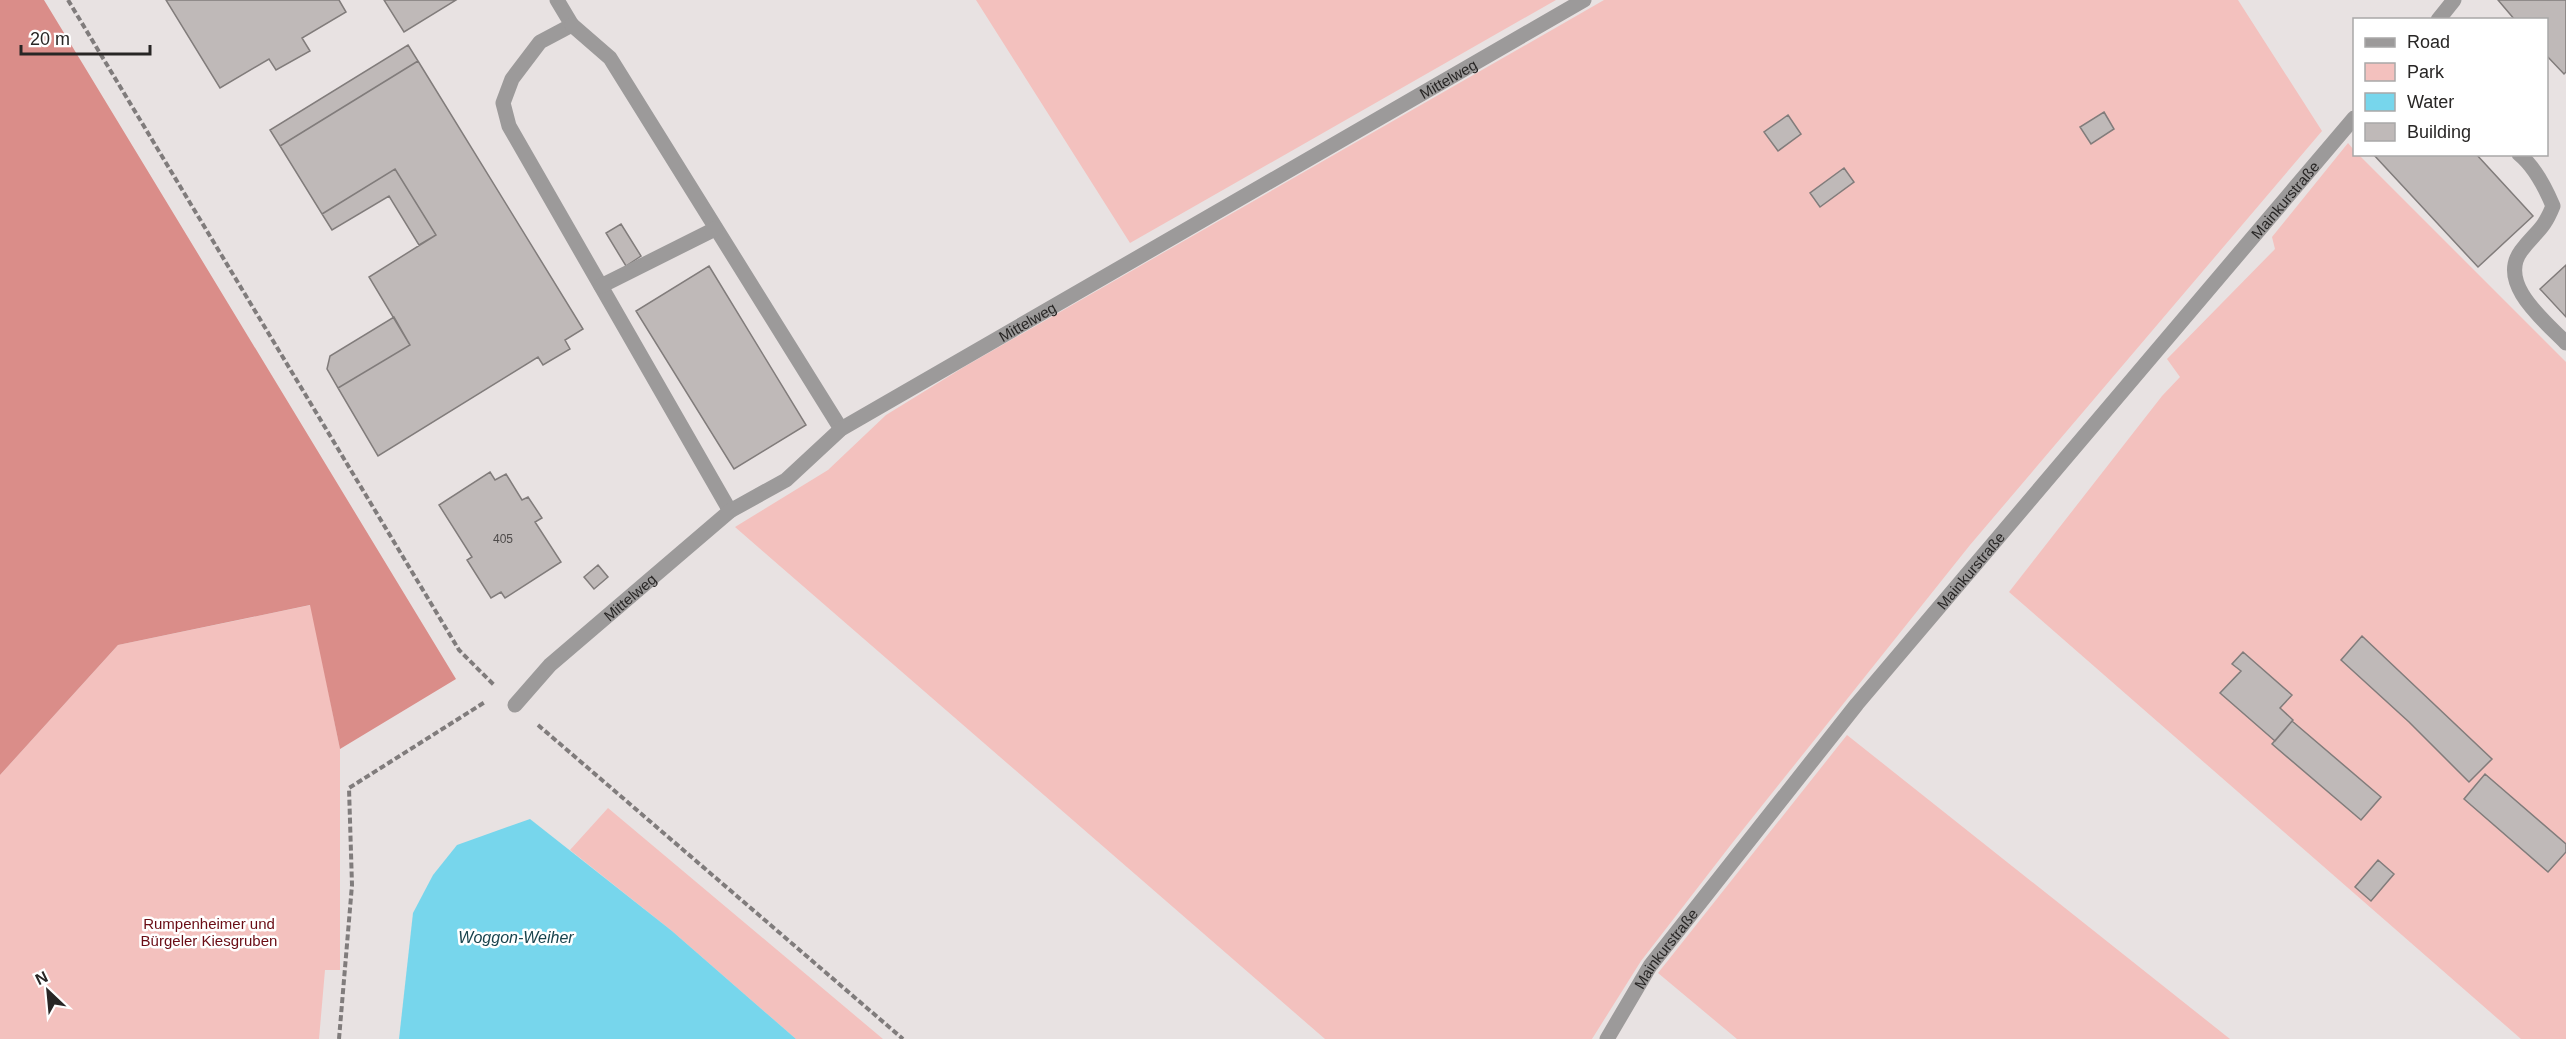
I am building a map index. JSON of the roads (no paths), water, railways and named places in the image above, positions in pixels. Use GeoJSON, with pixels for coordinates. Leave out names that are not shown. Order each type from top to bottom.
{"type":"FeatureCollection","features":[{"type":"Feature","properties":{"kind":"lane"},"geometry":{"type":"LineString","coordinates":[[557,0],[572,25],[610,58],[841,429]]}},
{"type":"Feature","properties":{"kind":"lane","name":"Mittelweg"},"geometry":{"type":"LineString","coordinates":[[515,705],[549,665],[730,511],[786,480],[841,429],[1584,0]]}},
{"type":"Feature","properties":{"kind":"lane"},"geometry":{"type":"LineString","coordinates":[[2440,18],[2454,0]]}},
{"type":"Feature","properties":{"kind":"lane"},"geometry":{"type":"LineString","coordinates":[[572,25],[540,42],[512,79],[503,103],[509,126],[730,511]]}},
{"type":"Feature","properties":{"kind":"lane","name":"Mainkurstraße"},"geometry":{"type":"LineString","coordinates":[[1607,1039],[1650,966],[1857,704],[2353,120]]}},
{"type":"Feature","properties":{"kind":"lane"},"geometry":{"type":"LineString","coordinates":[[2521,156],[2543,184],[2553,206],[2546,225],[2520,252],[2515,266],[2517,284],[2524,300],[2566,342]]}},
{"type":"Feature","properties":{"kind":"lane"},"geometry":{"type":"LineString","coordinates":[[601,286],[715,229]]}},
{"type":"Feature","properties":{"kind":"water","name":"Woggon-Weiher"},"geometry":{"type":"Polygon","coordinates":[[[530,819],[672,931],[796,1039],[399,1039],[413,913],[433,875],[457,845],[530,819]]]}},
{"type":"Feature","properties":{"kind":"park label","name":"Rumpenheimer und Bürgeler Kiesgruben"},"geometry":{"type":"Point","coordinates":[209,932]}}]}
